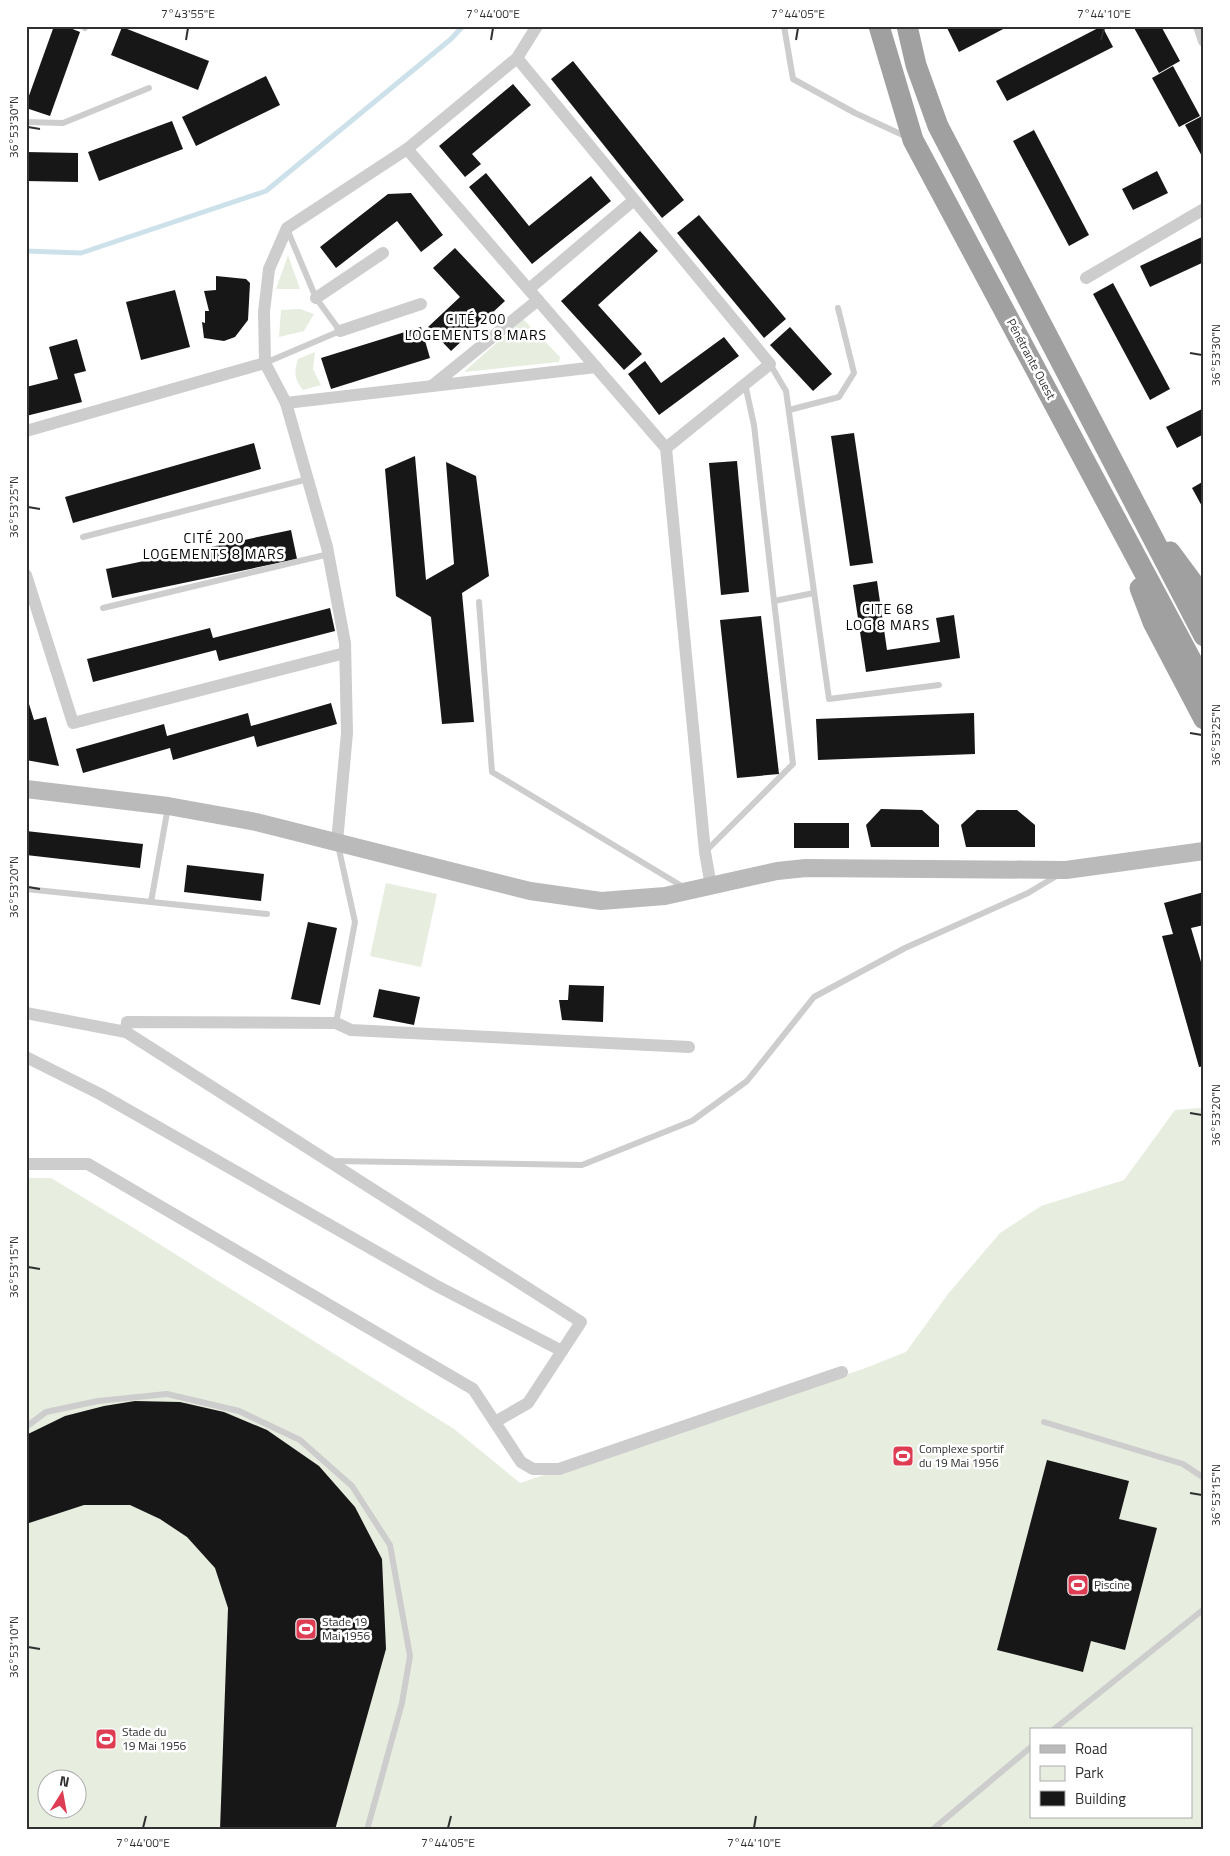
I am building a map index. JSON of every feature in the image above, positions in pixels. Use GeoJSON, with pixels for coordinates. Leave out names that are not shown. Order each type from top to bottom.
{"type":"FeatureCollection","features":[{"type":"Feature","properties":{"kind":"highway","name":"Pénétrante Ouest"},"geometry":{"type":"LineString","coordinates":[[879,26],[913,140],[1204,684]]}},
{"type":"Feature","properties":{"kind":"highway","name":"Pénétrante Ouest"},"geometry":{"type":"LineString","coordinates":[[907,26],[916,65],[938,126],[1204,636]]}},
{"type":"Feature","properties":{"kind":"highway"},"geometry":{"type":"LineString","coordinates":[[1145,524],[1174,556],[1202,592]]}},
{"type":"Feature","properties":{"kind":"highway"},"geometry":{"type":"LineString","coordinates":[[1129,544],[1138,581],[1153,622],[1204,719]]}},
{"type":"Feature","properties":{"kind":"main road"},"geometry":{"type":"LineString","coordinates":[[26,789],[168,806],[256,822],[530,891],[602,901],[665,896],[777,870],[806,868],[1066,870],[1204,850]]}},
{"type":"Feature","properties":{"kind":"street"},"geometry":{"type":"LineString","coordinates":[[337,842],[347,733],[345,653],[329,554],[286,403],[265,363],[264,312],[269,269],[287,228],[407,149],[517,58],[537,26]]}},
{"type":"Feature","properties":{"kind":"street"},"geometry":{"type":"LineString","coordinates":[[1199,26],[1204,41]]}},
{"type":"Feature","properties":{"kind":"street"},"geometry":{"type":"LineString","coordinates":[[517,58],[770,364],[666,448]]}},
{"type":"Feature","properties":{"kind":"street"},"geometry":{"type":"LineString","coordinates":[[407,149],[666,448],[705,852],[711,886]]}},
{"type":"Feature","properties":{"kind":"street"},"geometry":{"type":"LineString","coordinates":[[529,289],[634,200]]}},
{"type":"Feature","properties":{"kind":"street"},"geometry":{"type":"LineString","coordinates":[[1086,278],[1204,209]]}},
{"type":"Feature","properties":{"kind":"street"},"geometry":{"type":"LineString","coordinates":[[316,298],[383,253]]}},
{"type":"Feature","properties":{"kind":"street"},"geometry":{"type":"LineString","coordinates":[[432,386],[538,300]]}},
{"type":"Feature","properties":{"kind":"street"},"geometry":{"type":"LineString","coordinates":[[340,330],[421,304]]}},
{"type":"Feature","properties":{"kind":"street"},"geometry":{"type":"LineString","coordinates":[[26,430],[265,363]]}},
{"type":"Feature","properties":{"kind":"street"},"geometry":{"type":"LineString","coordinates":[[286,403],[596,367]]}},
{"type":"Feature","properties":{"kind":"street"},"geometry":{"type":"LineString","coordinates":[[26,575],[73,723],[345,653]]}},
{"type":"Feature","properties":{"kind":"street"},"geometry":{"type":"LineString","coordinates":[[26,1013],[126,1032],[581,1322],[528,1403],[495,1422]]}},
{"type":"Feature","properties":{"kind":"street"},"geometry":{"type":"LineString","coordinates":[[126,1032],[127,1022],[336,1022],[351,1030],[689,1047]]}},
{"type":"Feature","properties":{"kind":"street"},"geometry":{"type":"LineString","coordinates":[[26,1057],[100,1094],[435,1285],[562,1351]]}},
{"type":"Feature","properties":{"kind":"street"},"geometry":{"type":"LineString","coordinates":[[26,1164],[88,1164],[474,1389],[521,1462],[533,1469],[559,1469],[842,1372]]}},
{"type":"Feature","properties":{"kind":"lane"},"geometry":{"type":"LineString","coordinates":[[784,26],[793,79],[855,113],[913,140]]}},
{"type":"Feature","properties":{"kind":"lane"},"geometry":{"type":"LineString","coordinates":[[26,122],[63,123],[149,88]]}},
{"type":"Feature","properties":{"kind":"lane"},"geometry":{"type":"LineString","coordinates":[[265,363],[340,330],[316,298],[287,228]]}},
{"type":"Feature","properties":{"kind":"lane"},"geometry":{"type":"LineString","coordinates":[[789,410],[839,397],[854,374],[838,308]]}},
{"type":"Feature","properties":{"kind":"lane"},"geometry":{"type":"LineString","coordinates":[[770,364],[786,391],[829,699],[940,685]]}},
{"type":"Feature","properties":{"kind":"lane"},"geometry":{"type":"LineString","coordinates":[[705,852],[793,764],[754,425],[745,384]]}},
{"type":"Feature","properties":{"kind":"lane"},"geometry":{"type":"LineString","coordinates":[[84,537],[308,479]]}},
{"type":"Feature","properties":{"kind":"lane"},"geometry":{"type":"LineString","coordinates":[[102,608],[329,554]]}},
{"type":"Feature","properties":{"kind":"lane"},"geometry":{"type":"LineString","coordinates":[[774,601],[814,593]]}},
{"type":"Feature","properties":{"kind":"lane"},"geometry":{"type":"LineString","coordinates":[[479,602],[492,772],[690,890]]}},
{"type":"Feature","properties":{"kind":"lane"},"geometry":{"type":"LineString","coordinates":[[151,902],[168,806]]}},
{"type":"Feature","properties":{"kind":"lane"},"geometry":{"type":"LineString","coordinates":[[336,1022],[355,922],[337,842]]}},
{"type":"Feature","properties":{"kind":"lane"},"geometry":{"type":"LineString","coordinates":[[328,1161],[582,1165],[692,1121],[748,1081],[814,997],[905,948],[1028,893],[1066,870]]}},
{"type":"Feature","properties":{"kind":"lane"},"geometry":{"type":"LineString","coordinates":[[26,889],[267,914]]}},
{"type":"Feature","properties":{"kind":"lane"},"geometry":{"type":"LineString","coordinates":[[26,1426],[46,1412],[98,1401],[167,1394],[239,1410],[300,1440],[352,1486],[390,1545],[410,1656],[402,1703],[367,1830]]}},
{"type":"Feature","properties":{"kind":"lane"},"geometry":{"type":"LineString","coordinates":[[1044,1422],[1183,1464],[1204,1478]]}},
{"type":"Feature","properties":{"kind":"lane"},"geometry":{"type":"LineString","coordinates":[[1055,1728],[1204,1609]]}},
{"type":"Feature","properties":{"kind":"lane"},"geometry":{"type":"LineString","coordinates":[[932,1830],[1030,1748]]}},
{"type":"Feature","properties":{"kind":"green space"},"geometry":{"type":"Polygon","coordinates":[[[288,255],[300,289],[276,289],[288,255]]]}},
{"type":"Feature","properties":{"kind":"green space"},"geometry":{"type":"Polygon","coordinates":[[[300,309],[314,314],[304,331],[279,337],[281,310],[300,309]]]}},
{"type":"Feature","properties":{"kind":"green space"},"geometry":{"type":"Polygon","coordinates":[[[523,319],[560,357],[559,362],[464,372],[523,319]]]}},
{"type":"Feature","properties":{"kind":"green space"},"geometry":{"type":"Polygon","coordinates":[[[315,352],[313,369],[321,385],[303,390],[296,375],[298,359],[315,352]]]}},
{"type":"Feature","properties":{"kind":"green space"},"geometry":{"type":"Polygon","coordinates":[[[386,883],[437,894],[421,967],[370,956],[386,883]]]}},
{"type":"Feature","properties":{"kind":"green space","name":"Complexe sportif du 19 Mai 1956"},"geometry":{"type":"Polygon","coordinates":[[[1204,1109],[1204,1830],[26,1830],[26,1178],[51,1178],[132,1227],[454,1429],[520,1483],[863,1369],[906,1352],[948,1294],[1000,1233],[1041,1206],[1124,1180],[1175,1110],[1204,1109]]]}},
{"type":"Feature","properties":{"kind":"building"},"geometry":{"type":"Polygon","coordinates":[[[54,26],[65,26],[80,32],[50,116],[26,108],[26,104],[54,26]]]}},
{"type":"Feature","properties":{"kind":"building"},"geometry":{"type":"Polygon","coordinates":[[[951,26],[1009,26],[959,52],[947,28],[951,26]]]}},
{"type":"Feature","properties":{"kind":"building"},"geometry":{"type":"Polygon","coordinates":[[[1102,26],[1113,47],[1007,101],[996,81],[1102,26]]]}},
{"type":"Feature","properties":{"kind":"building"},"geometry":{"type":"Polygon","coordinates":[[[1133,26],[1161,26],[1180,61],[1159,73],[1133,26]]]}},
{"type":"Feature","properties":{"kind":"building"},"geometry":{"type":"Polygon","coordinates":[[[122,27],[209,61],[198,90],[111,55],[122,27]]]}},
{"type":"Feature","properties":{"kind":"building"},"geometry":{"type":"Polygon","coordinates":[[[573,61],[684,200],[662,218],[551,79],[573,61]]]}},
{"type":"Feature","properties":{"kind":"building"},"geometry":{"type":"Polygon","coordinates":[[[1173,66],[1200,116],[1179,127],[1152,78],[1173,66]]]}},
{"type":"Feature","properties":{"kind":"building"},"geometry":{"type":"Polygon","coordinates":[[[266,76],[280,105],[196,146],[182,117],[266,76]]]}},
{"type":"Feature","properties":{"kind":"building"},"geometry":{"type":"Polygon","coordinates":[[[513,84],[531,105],[472,154],[481,164],[465,177],[439,146],[513,84]]]}},
{"type":"Feature","properties":{"kind":"building"},"geometry":{"type":"Polygon","coordinates":[[[1204,115],[1204,160],[1185,125],[1204,115]]]}},
{"type":"Feature","properties":{"kind":"building"},"geometry":{"type":"Polygon","coordinates":[[[172,121],[183,149],[99,181],[88,152],[172,121]]]}},
{"type":"Feature","properties":{"kind":"building"},"geometry":{"type":"Polygon","coordinates":[[[1034,130],[1089,235],[1069,246],[1013,141],[1034,130]]]}},
{"type":"Feature","properties":{"kind":"building"},"geometry":{"type":"Polygon","coordinates":[[[26,152],[78,153],[78,182],[26,181],[26,152]]]}},
{"type":"Feature","properties":{"kind":"building"},"geometry":{"type":"Polygon","coordinates":[[[1157,171],[1168,193],[1133,210],[1122,189],[1157,171]]]}},
{"type":"Feature","properties":{"kind":"building"},"geometry":{"type":"Polygon","coordinates":[[[486,173],[529,226],[591,176],[611,201],[532,264],[469,187],[486,173]]]}},
{"type":"Feature","properties":{"kind":"building"},"geometry":{"type":"Polygon","coordinates":[[[411,193],[443,235],[421,252],[397,221],[336,268],[320,247],[388,194],[411,193]]]}},
{"type":"Feature","properties":{"kind":"building"},"geometry":{"type":"Polygon","coordinates":[[[699,215],[786,319],[764,338],[677,233],[699,215]]]}},
{"type":"Feature","properties":{"kind":"building"},"geometry":{"type":"Polygon","coordinates":[[[640,231],[658,251],[598,305],[642,354],[624,370],[561,301],[640,231]]]}},
{"type":"Feature","properties":{"kind":"building"},"geometry":{"type":"Polygon","coordinates":[[[1204,236],[1204,262],[1150,287],[1140,266],[1204,236]]]}},
{"type":"Feature","properties":{"kind":"building"},"geometry":{"type":"Polygon","coordinates":[[[455,248],[505,301],[451,351],[428,327],[460,297],[433,268],[455,248]]]}},
{"type":"Feature","properties":{"kind":"building"},"geometry":{"type":"Polygon","coordinates":[[[216,276],[246,279],[250,283],[248,320],[235,337],[224,341],[204,338],[202,322],[205,323],[205,311],[209,311],[204,291],[216,290],[216,276]]]}},
{"type":"Feature","properties":{"kind":"building"},"geometry":{"type":"Polygon","coordinates":[[[1113,283],[1170,389],[1150,400],[1093,294],[1113,283]]]}},
{"type":"Feature","properties":{"kind":"building"},"geometry":{"type":"Polygon","coordinates":[[[175,290],[190,347],[141,360],[126,302],[175,290]]]}},
{"type":"Feature","properties":{"kind":"building"},"geometry":{"type":"Polygon","coordinates":[[[421,327],[430,358],[331,389],[321,358],[421,327]]]}},
{"type":"Feature","properties":{"kind":"building"},"geometry":{"type":"Polygon","coordinates":[[[790,327],[832,374],[813,391],[770,345],[790,327]]]}},
{"type":"Feature","properties":{"kind":"building"},"geometry":{"type":"Polygon","coordinates":[[[724,337],[739,356],[659,415],[628,374],[645,361],[661,383],[724,337]]]}},
{"type":"Feature","properties":{"kind":"building"},"geometry":{"type":"Polygon","coordinates":[[[77,339],[86,371],[74,374],[82,402],[26,416],[26,387],[58,379],[49,347],[77,339]]]}},
{"type":"Feature","properties":{"kind":"building"},"geometry":{"type":"Polygon","coordinates":[[[1204,408],[1204,434],[1177,448],[1166,427],[1204,408]]]}},
{"type":"Feature","properties":{"kind":"building"},"geometry":{"type":"Polygon","coordinates":[[[854,433],[873,563],[850,566],[831,436],[854,433]]]}},
{"type":"Feature","properties":{"kind":"building"},"geometry":{"type":"Polygon","coordinates":[[[254,443],[261,469],[73,523],[65,497],[254,443]]]}},
{"type":"Feature","properties":{"kind":"building"},"geometry":{"type":"Polygon","coordinates":[[[415,456],[426,580],[454,564],[446,462],[476,476],[489,576],[462,593],[474,722],[442,724],[431,617],[396,596],[385,469],[415,456]]]}},
{"type":"Feature","properties":{"kind":"building"},"geometry":{"type":"Polygon","coordinates":[[[737,461],[749,592],[721,595],[709,463],[737,461]]]}},
{"type":"Feature","properties":{"kind":"building"},"geometry":{"type":"Polygon","coordinates":[[[1204,481],[1204,510],[1192,488],[1204,481]]]}},
{"type":"Feature","properties":{"kind":"building"},"geometry":{"type":"Polygon","coordinates":[[[291,530],[297,559],[112,598],[106,569],[291,530]]]}},
{"type":"Feature","properties":{"kind":"building"},"geometry":{"type":"Polygon","coordinates":[[[877,581],[887,650],[940,642],[936,618],[954,615],[960,658],[866,672],[853,585],[877,581]]]}},
{"type":"Feature","properties":{"kind":"building"},"geometry":{"type":"Polygon","coordinates":[[[330,608],[335,631],[219,661],[216,650],[93,682],[87,659],[210,628],[213,638],[330,608]]]}},
{"type":"Feature","properties":{"kind":"building"},"geometry":{"type":"Polygon","coordinates":[[[761,616],[779,774],[737,778],[720,620],[761,616]]]}},
{"type":"Feature","properties":{"kind":"building"},"geometry":{"type":"Polygon","coordinates":[[[331,703],[337,724],[257,747],[254,736],[173,760],[170,748],[83,773],[76,749],[164,724],[167,736],[248,713],[251,726],[331,703]]]}},
{"type":"Feature","properties":{"kind":"building"},"geometry":{"type":"Polygon","coordinates":[[[29,704],[34,720],[46,717],[59,766],[26,760],[26,705],[29,704]]]}},
{"type":"Feature","properties":{"kind":"building"},"geometry":{"type":"Polygon","coordinates":[[[974,713],[975,754],[818,760],[816,719],[974,713]]]}},
{"type":"Feature","properties":{"kind":"building"},"geometry":{"type":"Polygon","coordinates":[[[881,809],[922,810],[939,825],[939,847],[871,847],[866,825],[881,809]]]}},
{"type":"Feature","properties":{"kind":"building"},"geometry":{"type":"Polygon","coordinates":[[[977,810],[1017,810],[1035,825],[1035,847],[966,847],[961,825],[977,810]]]}},
{"type":"Feature","properties":{"kind":"building"},"geometry":{"type":"Polygon","coordinates":[[[794,823],[849,823],[849,848],[794,848],[794,823]]]}},
{"type":"Feature","properties":{"kind":"building"},"geometry":{"type":"Polygon","coordinates":[[[26,831],[143,844],[140,868],[26,855],[26,831]]]}},
{"type":"Feature","properties":{"kind":"building"},"geometry":{"type":"Polygon","coordinates":[[[187,865],[264,874],[261,901],[184,892],[187,865]]]}},
{"type":"Feature","properties":{"kind":"building"},"geometry":{"type":"Polygon","coordinates":[[[1204,892],[1204,925],[1191,928],[1204,972],[1204,1066],[1199,1067],[1162,936],[1173,934],[1164,903],[1204,892]]]}},
{"type":"Feature","properties":{"kind":"building"},"geometry":{"type":"Polygon","coordinates":[[[308,922],[337,928],[320,1005],[291,999],[308,922]]]}},
{"type":"Feature","properties":{"kind":"building"},"geometry":{"type":"Polygon","coordinates":[[[569,985],[604,986],[603,1022],[562,1020],[559,1000],[568,1000],[569,985]]]}},
{"type":"Feature","properties":{"kind":"building"},"geometry":{"type":"Polygon","coordinates":[[[379,989],[420,997],[414,1025],[373,1017],[379,989]]]}},
{"type":"Feature","properties":{"kind":"building","name":"Stade 19 Mai 1956"},"geometry":{"type":"Polygon","coordinates":[[[135,1401],[180,1402],[224,1412],[267,1430],[319,1466],[355,1507],[382,1559],[386,1649],[335,1830],[220,1830],[228,1608],[215,1568],[187,1537],[160,1519],[130,1505],[84,1505],[26,1524],[26,1435],[65,1416],[104,1406],[135,1401]]]}},
{"type":"Feature","properties":{"kind":"building","name":"Piscine"},"geometry":{"type":"Polygon","coordinates":[[[1047,1460],[1129,1481],[1119,1519],[1157,1528],[1125,1650],[1091,1641],[1083,1672],[997,1650],[1047,1460]]]}},
{"type":"Feature","properties":{"kind":"waterway"},"geometry":{"type":"LineString","coordinates":[[26,251],[81,253],[266,191],[451,39],[463,26]]}},
{"type":"Feature","properties":{"kind":"place","name":"Complexe sportif du 19 Mai 1956"},"geometry":{"type":"Point","coordinates":[903,1456]}},
{"type":"Feature","properties":{"kind":"place","name":"Piscine"},"geometry":{"type":"Point","coordinates":[1078,1585]}},
{"type":"Feature","properties":{"kind":"place","name":"Stade 19 Mai 1956"},"geometry":{"type":"Point","coordinates":[306,1629]}},
{"type":"Feature","properties":{"kind":"place","name":"Stade du 19 Mai 1956"},"geometry":{"type":"Point","coordinates":[106,1739]}},
{"type":"Feature","properties":{"kind":"district","name":"CITÉ 200 LOGEMENTS 8 MARS"},"geometry":{"type":"Point","coordinates":[476,328]}},
{"type":"Feature","properties":{"kind":"district","name":"CITÉ 200 LOGEMENTS 8 MARS"},"geometry":{"type":"Point","coordinates":[214,546]}},
{"type":"Feature","properties":{"kind":"district","name":"CITE 68 LOG 8 MARS"},"geometry":{"type":"Point","coordinates":[888,618]}}]}
